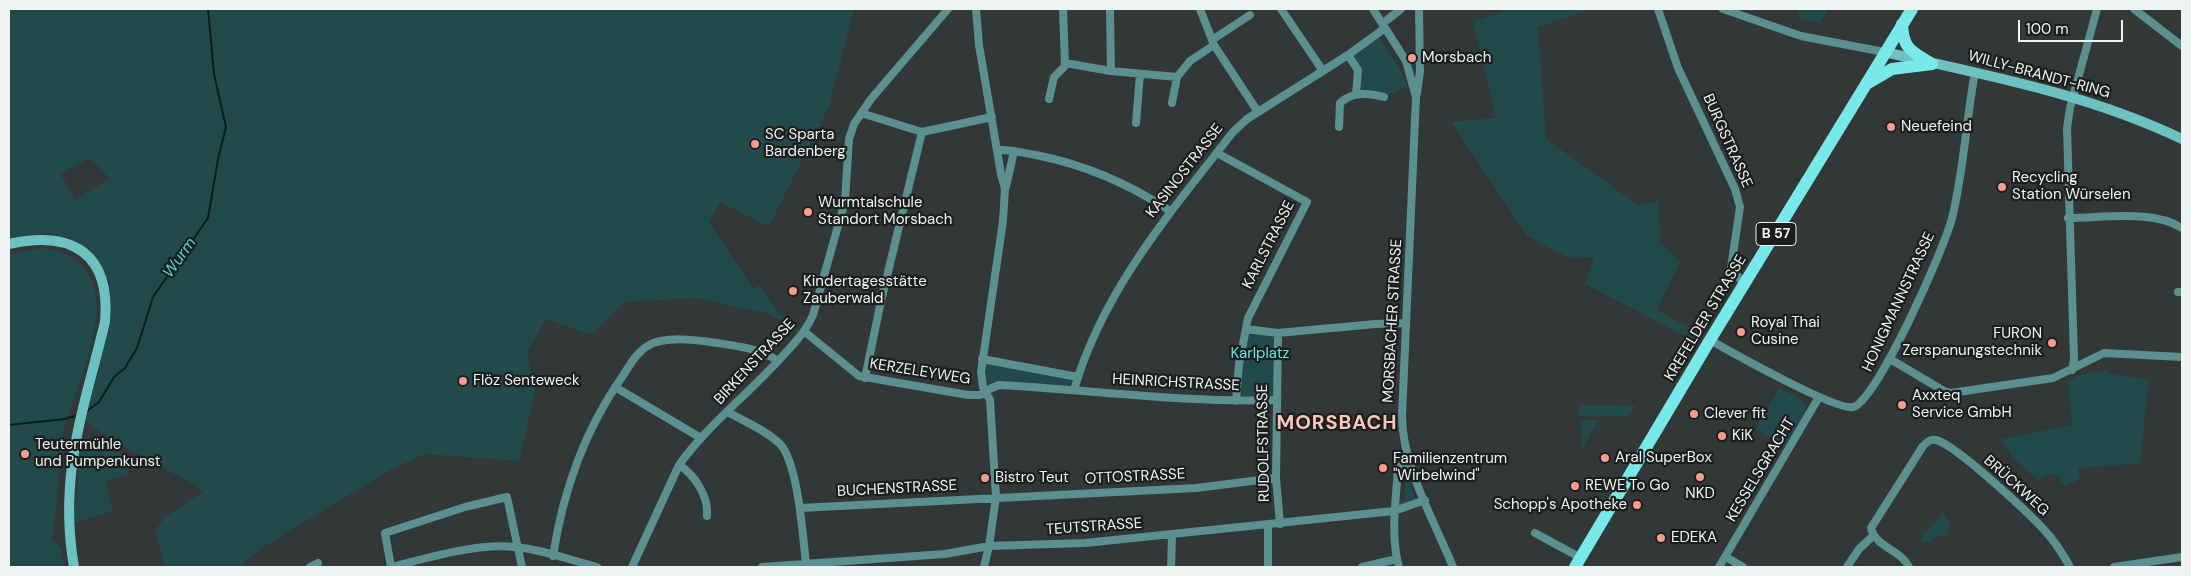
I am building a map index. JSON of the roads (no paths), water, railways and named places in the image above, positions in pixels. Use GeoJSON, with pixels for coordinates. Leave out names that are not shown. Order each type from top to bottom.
{"type":"FeatureCollection","features":[{"type":"Feature","properties":{"kind":"main road","name":"KREFELDER STRASSE"},"geometry":{"type":"LineString","coordinates":[[1578,562],[1710,340],[1745,285],[1884,52],[1912,9]]}},
{"type":"Feature","properties":{"kind":"main road"},"geometry":{"type":"LineString","coordinates":[[1902,24],[1904,44],[1908,49],[1932,64]]}},
{"type":"Feature","properties":{"kind":"main road","name":"WILLY-BRANDT-RING"},"geometry":{"type":"LineString","coordinates":[[1884,52],[1975,72],[2073,97],[2122,114],[2182,139]]}},
{"type":"Feature","properties":{"kind":"main road"},"geometry":{"type":"LineString","coordinates":[[1866,84],[1892,70],[1904,66],[1932,64]]}},
{"type":"Feature","properties":{"kind":"main road"},"geometry":{"type":"LineString","coordinates":[[9,244],[37,239],[69,243],[82,252],[98,271],[104,285],[107,306],[105,322],[76,432],[69,477],[68,513],[74,567]]}},
{"type":"Feature","properties":{"kind":"street","name":"BIRKENSTRASSE"},"geometry":{"type":"LineString","coordinates":[[632,567],[679,465],[701,438],[805,332],[813,315],[845,202],[849,140],[854,124],[861,113],[948,9]]}},
{"type":"Feature","properties":{"kind":"street"},"geometry":{"type":"LineString","coordinates":[[976,9],[979,45],[1005,189]]}},
{"type":"Feature","properties":{"kind":"street"},"geometry":{"type":"LineString","coordinates":[[1049,99],[1054,77],[1062,70],[1065,63],[1063,9]]}},
{"type":"Feature","properties":{"kind":"street"},"geometry":{"type":"LineString","coordinates":[[1110,9],[1111,71]]}},
{"type":"Feature","properties":{"kind":"street"},"geometry":{"type":"LineString","coordinates":[[1200,9],[1213,42],[1258,112]]}},
{"type":"Feature","properties":{"kind":"street"},"geometry":{"type":"LineString","coordinates":[[1281,9],[1323,71]]}},
{"type":"Feature","properties":{"kind":"street","name":"MORSBACHER STRASSE"},"geometry":{"type":"LineString","coordinates":[[1373,9],[1386,24],[1406,61],[1416,97]]}},
{"type":"Feature","properties":{"kind":"street"},"geometry":{"type":"LineString","coordinates":[[1386,24],[1401,9]]}},
{"type":"Feature","properties":{"kind":"street","name":"MORSBACHER STRASSE"},"geometry":{"type":"LineString","coordinates":[[1419,9],[1420,71],[1416,97],[1402,430],[1408,461],[1453,567]]}},
{"type":"Feature","properties":{"kind":"street","name":"BURGSTRASSE"},"geometry":{"type":"LineString","coordinates":[[1658,9],[1678,68],[1735,189],[1740,207],[1731,268],[1745,285]]}},
{"type":"Feature","properties":{"kind":"street"},"geometry":{"type":"LineString","coordinates":[[1723,9],[1801,36],[1884,52]]}},
{"type":"Feature","properties":{"kind":"street"},"geometry":{"type":"LineString","coordinates":[[2072,370],[2074,359],[2068,218],[2067,128],[2073,97],[2097,9]]}},
{"type":"Feature","properties":{"kind":"street"},"geometry":{"type":"LineString","coordinates":[[2134,9],[2182,46]]}},
{"type":"Feature","properties":{"kind":"street"},"geometry":{"type":"LineString","coordinates":[[1172,103],[1177,77],[1190,61],[1250,15]]}},
{"type":"Feature","properties":{"kind":"street","name":"KASINOSTRASSE"},"geometry":{"type":"LineString","coordinates":[[1074,390],[1085,356],[1142,248],[1240,125],[1348,56],[1386,24]]}},
{"type":"Feature","properties":{"kind":"street"},"geometry":{"type":"LineString","coordinates":[[1348,56],[1358,70],[1356,94]]}},
{"type":"Feature","properties":{"kind":"street"},"geometry":{"type":"LineString","coordinates":[[1065,63],[1111,71],[1177,77]]}},
{"type":"Feature","properties":{"kind":"street","name":"HONIGMANNSTRASSE"},"geometry":{"type":"LineString","coordinates":[[1710,340],[1819,397],[1845,407],[1858,404],[1870,393],[1890,359],[1945,240],[1952,218],[1975,72]]}},
{"type":"Feature","properties":{"kind":"street"},"geometry":{"type":"LineString","coordinates":[[1136,123],[1140,74]]}},
{"type":"Feature","properties":{"kind":"street"},"geometry":{"type":"LineString","coordinates":[[1339,127],[1340,103],[1349,96],[1356,94],[1384,97]]}},
{"type":"Feature","properties":{"kind":"street"},"geometry":{"type":"LineString","coordinates":[[861,113],[922,132],[992,117]]}},
{"type":"Feature","properties":{"kind":"street"},"geometry":{"type":"LineString","coordinates":[[865,378],[880,301],[922,132]]}},
{"type":"Feature","properties":{"kind":"street"},"geometry":{"type":"LineString","coordinates":[[998,150],[1014,151],[1066,162],[1111,177],[1170,211]]}},
{"type":"Feature","properties":{"kind":"street"},"geometry":{"type":"LineString","coordinates":[[984,567],[996,497],[990,400],[981,372],[1000,246],[1005,189],[1014,151]]}},
{"type":"Feature","properties":{"kind":"street","name":"KARLSTRASSE"},"geometry":{"type":"LineString","coordinates":[[1217,153],[1307,202],[1253,306],[1239,364],[1236,401]]}},
{"type":"Feature","properties":{"kind":"street"},"geometry":{"type":"LineString","coordinates":[[2068,218],[2152,217],[2172,221],[2182,228]]}},
{"type":"Feature","properties":{"kind":"street"},"geometry":{"type":"LineString","coordinates":[[1246,329],[1278,333],[1406,323]]}},
{"type":"Feature","properties":{"kind":"street","name":"KERZELEYWEG"},"geometry":{"type":"LineString","coordinates":[[805,332],[850,370],[865,378],[968,395],[979,395],[999,385],[1074,390]]}},
{"type":"Feature","properties":{"kind":"street","name":"RUDOLFSTRASSE"},"geometry":{"type":"LineString","coordinates":[[1278,333],[1276,478],[1280,524]]}},
{"type":"Feature","properties":{"kind":"street"},"geometry":{"type":"LineString","coordinates":[[553,556],[567,488],[579,456],[615,387],[635,357],[646,347],[657,342],[683,341],[734,345],[762,352],[778,361]]}},
{"type":"Feature","properties":{"kind":"street"},"geometry":{"type":"LineString","coordinates":[[1890,359],[1944,391],[1951,393],[2053,378],[2104,353],[2182,357]]}},
{"type":"Feature","properties":{"kind":"street"},"geometry":{"type":"LineString","coordinates":[[982,359],[1078,377]]}},
{"type":"Feature","properties":{"kind":"street"},"geometry":{"type":"LineString","coordinates":[[615,387],[701,438]]}},
{"type":"Feature","properties":{"kind":"street","name":"HEINRICHSTRASSE"},"geometry":{"type":"LineString","coordinates":[[1074,390],[1152,398],[1236,401],[1276,400]]}},
{"type":"Feature","properties":{"kind":"street","name":"KESSELSGRACHT"},"geometry":{"type":"LineString","coordinates":[[1719,567],[1819,397]]}},
{"type":"Feature","properties":{"kind":"street"},"geometry":{"type":"LineString","coordinates":[[728,412],[771,437],[784,448],[790,461],[800,508],[808,565]]}},
{"type":"Feature","properties":{"kind":"street","name":"BRÜCKWEG"},"geometry":{"type":"LineString","coordinates":[[1873,536],[1871,528],[1875,520],[1923,446],[1930,440],[1937,440],[1996,484],[2046,532],[2062,552],[2070,567]]}},
{"type":"Feature","properties":{"kind":"street"},"geometry":{"type":"LineString","coordinates":[[1362,567],[1398,563],[1394,511],[1398,468],[1408,461]]}},
{"type":"Feature","properties":{"kind":"street"},"geometry":{"type":"LineString","coordinates":[[679,465],[687,470],[696,480],[708,508],[707,516]]}},
{"type":"Feature","properties":{"kind":"street","name":"OTTOSTRASSE"},"geometry":{"type":"LineString","coordinates":[[996,497],[1196,488],[1276,478]]}},
{"type":"Feature","properties":{"kind":"street"},"geometry":{"type":"LineString","coordinates":[[522,567],[516,547],[507,497],[465,506],[385,533],[391,567],[474,550],[516,547],[597,567]]}},
{"type":"Feature","properties":{"kind":"street","name":"BUCHENSTRASSE"},"geometry":{"type":"LineString","coordinates":[[800,508],[996,497]]}},
{"type":"Feature","properties":{"kind":"street","name":"TEUTSTRASSE"},"geometry":{"type":"LineString","coordinates":[[762,567],[945,554],[989,546],[1085,543],[1172,535],[1394,511],[1425,500]]}},
{"type":"Feature","properties":{"kind":"street"},"geometry":{"type":"LineString","coordinates":[[1268,525],[1268,567]]}},
{"type":"Feature","properties":{"kind":"street"},"geometry":{"type":"LineString","coordinates":[[1535,533],[1578,562]]}},
{"type":"Feature","properties":{"kind":"street"},"geometry":{"type":"LineString","coordinates":[[1171,567],[1172,535]]}},
{"type":"Feature","properties":{"kind":"street"},"geometry":{"type":"LineString","coordinates":[[1847,567],[1859,549],[1873,536],[1902,557],[1908,567]]}},
{"type":"Feature","properties":{"kind":"street"},"geometry":{"type":"LineString","coordinates":[[1726,557],[1743,567]]}},
{"type":"Feature","properties":{"kind":"street"},"geometry":{"type":"LineString","coordinates":[[2114,567],[2182,557]]}},
{"type":"Feature","properties":{"kind":"street"},"geometry":{"type":"LineString","coordinates":[[310,567],[318,563]]}},
{"type":"Feature","properties":{"kind":"waterway","name":"Wurm"},"geometry":{"type":"LineString","coordinates":[[87,411],[99,402],[114,377],[125,368],[137,348],[153,297],[208,218],[218,159],[226,127],[214,74],[208,9]]}},
{"type":"Feature","properties":{"kind":"waterway","name":"Wurm"},"geometry":{"type":"LineString","coordinates":[[9,425],[65,419],[78,415]]}},
{"type":"Feature","properties":{"kind":"place","name":"Morsbach"},"geometry":{"type":"Point","coordinates":[1412,58]}},
{"type":"Feature","properties":{"kind":"place","name":"Neuefeind"},"geometry":{"type":"Point","coordinates":[1891,127]}},
{"type":"Feature","properties":{"kind":"place","name":"SC Sparta Bardenberg"},"geometry":{"type":"Point","coordinates":[755,144]}},
{"type":"Feature","properties":{"kind":"place","name":"Recycling Station Würselen"},"geometry":{"type":"Point","coordinates":[2002,187]}},
{"type":"Feature","properties":{"kind":"place","name":"Wurmtalschule Standort Morsbach"},"geometry":{"type":"Point","coordinates":[808,212]}},
{"type":"Feature","properties":{"kind":"place","name":"Kindertagesstätte Zauberwald"},"geometry":{"type":"Point","coordinates":[793,291]}},
{"type":"Feature","properties":{"kind":"place","name":"Royal Thai Cusine"},"geometry":{"type":"Point","coordinates":[1741,332]}},
{"type":"Feature","properties":{"kind":"place","name":"FURON Zerspanungstechnik"},"geometry":{"type":"Point","coordinates":[2052,343]}},
{"type":"Feature","properties":{"kind":"place","name":"Flöz Senteweck"},"geometry":{"type":"Point","coordinates":[463,381]}},
{"type":"Feature","properties":{"kind":"place","name":"Axxteq Service GmbH"},"geometry":{"type":"Point","coordinates":[1902,405]}},
{"type":"Feature","properties":{"kind":"place","name":"Clever fit"},"geometry":{"type":"Point","coordinates":[1694,414]}},
{"type":"Feature","properties":{"kind":"place","name":"KiK"},"geometry":{"type":"Point","coordinates":[1722,436]}},
{"type":"Feature","properties":{"kind":"place","name":"Teutermühle und Pumpenkunst"},"geometry":{"type":"Point","coordinates":[25,454]}},
{"type":"Feature","properties":{"kind":"place","name":"Aral SuperBox"},"geometry":{"type":"Point","coordinates":[1605,458]}},
{"type":"Feature","properties":{"kind":"place","name":"Familienzentrum \"Wirbelwind\""},"geometry":{"type":"Point","coordinates":[1383,468]}},
{"type":"Feature","properties":{"kind":"place","name":"NKD"},"geometry":{"type":"Point","coordinates":[1700,477]}},
{"type":"Feature","properties":{"kind":"place","name":"Bistro Teut"},"geometry":{"type":"Point","coordinates":[985,478]}},
{"type":"Feature","properties":{"kind":"place","name":"REWE To Go"},"geometry":{"type":"Point","coordinates":[1575,486]}},
{"type":"Feature","properties":{"kind":"place","name":"Schopp's Apotheke"},"geometry":{"type":"Point","coordinates":[1637,505]}},
{"type":"Feature","properties":{"kind":"place","name":"EDEKA"},"geometry":{"type":"Point","coordinates":[1661,538]}},
{"type":"Feature","properties":{"kind":"district","name":"MORSBACH"},"geometry":{"type":"Point","coordinates":[1337,424]}},
{"type":"Feature","properties":{"kind":"park label","name":"Karlplatz"},"geometry":{"type":"Point","coordinates":[1260,354]}}]}
